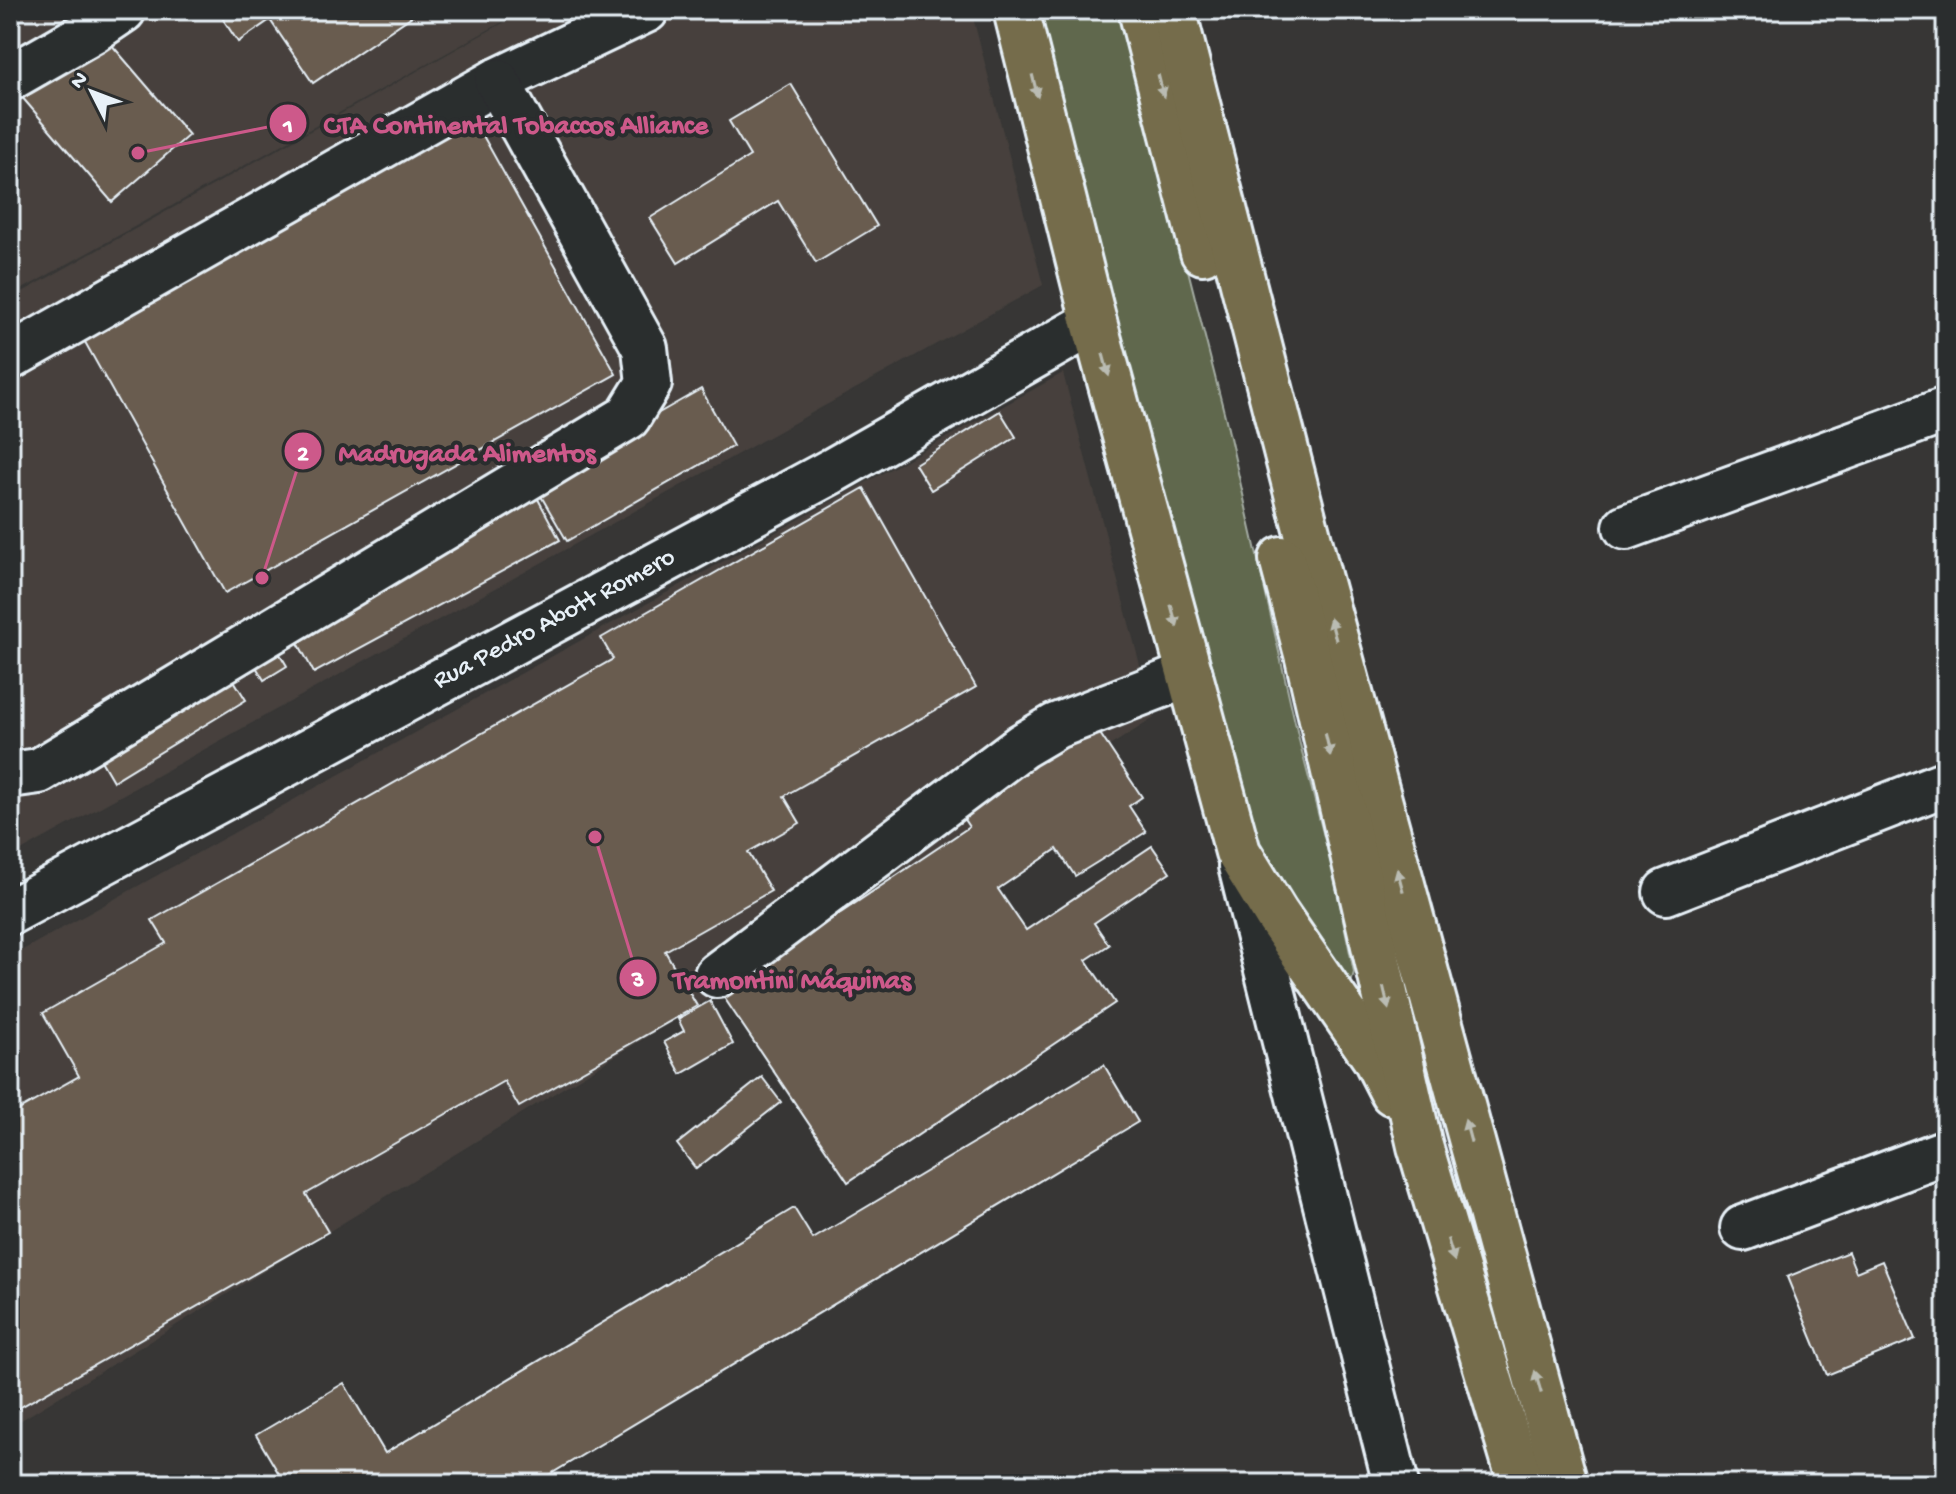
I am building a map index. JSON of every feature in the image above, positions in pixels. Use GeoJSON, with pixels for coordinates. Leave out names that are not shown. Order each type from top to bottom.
{"type":"FeatureCollection","features":[{"type":"Feature","properties":{"kind":"highway"},"geometry":{"type":"LineString","coordinates":[[1016,10],[1094,322],[1238,852],[1276,914],[1375,1058],[1420,1146]]}},
{"type":"Feature","properties":{"kind":"highway"},"geometry":{"type":"LineString","coordinates":[[1141,10],[1308,658],[1420,1146],[1521,1484]]}},
{"type":"Feature","properties":{"kind":"highway"},"geometry":{"type":"LineString","coordinates":[[1173,10],[1319,579],[1565,1484]]}},
{"type":"Feature","properties":{"kind":"highway"},"geometry":{"type":"LineString","coordinates":[[1553,1436],[1585,1484]]}},
{"type":"Feature","properties":{"kind":"street"},"geometry":{"type":"LineString","coordinates":[[10,78],[123,10]]}},
{"type":"Feature","properties":{"kind":"street"},"geometry":{"type":"LineString","coordinates":[[10,357],[497,81],[646,10]]}},
{"type":"Feature","properties":{"kind":"street"},"geometry":{"type":"LineString","coordinates":[[10,775],[39,771],[628,417],[649,383],[645,348],[497,81]]}},
{"type":"Feature","properties":{"kind":"street","name":"Rua Pedro Abott Romero"},"geometry":{"type":"LineString","coordinates":[[10,912],[832,471],[1094,322]]}},
{"type":"Feature","properties":{"kind":"street"},"geometry":{"type":"LineString","coordinates":[[1626,527],[1946,410]]}},
{"type":"Feature","properties":{"kind":"street"},"geometry":{"type":"LineString","coordinates":[[717,975],[1022,746],[1056,726],[1190,674]]}},
{"type":"Feature","properties":{"kind":"street"},"geometry":{"type":"LineString","coordinates":[[1666,892],[1946,783]]}},
{"type":"Feature","properties":{"kind":"street"},"geometry":{"type":"LineString","coordinates":[[1238,852],[1396,1484]]}},
{"type":"Feature","properties":{"kind":"street"},"geometry":{"type":"LineString","coordinates":[[1743,1228],[1946,1152]]}},
{"type":"Feature","properties":{"kind":"shaded area"},"geometry":{"type":"Polygon","coordinates":[[[10,10],[524,10],[10,296],[10,10]]]}},
{"type":"Feature","properties":{"kind":"shaded area"},"geometry":{"type":"Polygon","coordinates":[[[526,10],[971,10],[1043,285],[10,857],[10,299],[526,10]]]}},
{"type":"Feature","properties":{"kind":"shaded area"},"geometry":{"type":"Polygon","coordinates":[[[1063,373],[1154,718],[697,1006],[10,1427],[10,957],[1063,373]]]}},
{"type":"Feature","properties":{"kind":"green space"},"geometry":{"type":"Polygon","coordinates":[[[1039,10],[1122,10],[1226,420],[1300,744],[1333,871],[1354,972],[1352,980],[1346,978],[1306,927],[1259,847],[1141,421],[1039,10]]]}},
{"type":"Feature","properties":{"kind":"building"},"geometry":{"type":"Polygon","coordinates":[[[217,10],[421,10],[313,83],[270,20],[238,42],[217,10]]]}},
{"type":"Feature","properties":{"kind":"building"},"geometry":{"type":"Polygon","coordinates":[[[99,30],[189,135],[112,202],[21,96],[99,30]]]}},
{"type":"Feature","properties":{"kind":"building"},"geometry":{"type":"Polygon","coordinates":[[[791,84],[877,226],[816,263],[778,201],[678,263],[650,218],[750,156],[729,121],[791,84]]]}},
{"type":"Feature","properties":{"kind":"building"},"geometry":{"type":"Polygon","coordinates":[[[467,107],[616,374],[225,593],[76,326],[467,107]]]}},
{"type":"Feature","properties":{"kind":"building"},"geometry":{"type":"Polygon","coordinates":[[[701,389],[733,446],[567,541],[534,484],[701,389]]]}},
{"type":"Feature","properties":{"kind":"building"},"geometry":{"type":"Polygon","coordinates":[[[1000,411],[1016,437],[931,490],[915,464],[1000,411]]]}},
{"type":"Feature","properties":{"kind":"building"},"geometry":{"type":"Polygon","coordinates":[[[531,486],[560,540],[314,673],[296,639],[531,486]]]}},
{"type":"Feature","properties":{"kind":"building"},"geometry":{"type":"Polygon","coordinates":[[[864,488],[976,687],[784,796],[800,823],[748,852],[771,891],[665,951],[697,1006],[519,1107],[504,1081],[306,1194],[328,1232],[10,1413],[10,1115],[79,1076],[43,1013],[166,943],[152,920],[613,659],[601,638],[864,488]]]}},
{"type":"Feature","properties":{"kind":"building"},"geometry":{"type":"Polygon","coordinates":[[[265,629],[287,666],[264,680],[244,647],[222,661],[246,700],[113,781],[82,728],[265,629]]]}},
{"type":"Feature","properties":{"kind":"building"},"geometry":{"type":"Polygon","coordinates":[[[1085,711],[1142,797],[1129,806],[1146,832],[1075,876],[1057,849],[998,889],[1026,930],[1152,846],[1170,872],[1094,923],[1109,945],[1086,960],[1115,1003],[848,1182],[721,993],[969,827],[959,812],[1085,711]]]}},
{"type":"Feature","properties":{"kind":"building"},"geometry":{"type":"Polygon","coordinates":[[[710,1001],[733,1044],[681,1074],[664,1042],[684,1031],[678,1019],[710,1001]]]}},
{"type":"Feature","properties":{"kind":"building"},"geometry":{"type":"Polygon","coordinates":[[[1104,1065],[1138,1122],[534,1484],[285,1484],[256,1435],[344,1383],[385,1453],[794,1208],[813,1239],[1104,1065]]]}},
{"type":"Feature","properties":{"kind":"building"},"geometry":{"type":"Polygon","coordinates":[[[762,1077],[781,1102],[696,1169],[677,1144],[762,1077]]]}},
{"type":"Feature","properties":{"kind":"building"},"geometry":{"type":"Polygon","coordinates":[[[1848,1252],[1856,1272],[1882,1261],[1915,1339],[1827,1375],[1787,1277],[1848,1252]]]}},
{"type":"Feature","properties":{"kind":"place","name":"CTA Continental Tobaccos Alliance"},"geometry":{"type":"Point","coordinates":[138,153]}},
{"type":"Feature","properties":{"kind":"place","name":"Madrugada Alimentos"},"geometry":{"type":"Point","coordinates":[262,578]}},
{"type":"Feature","properties":{"kind":"place","name":"Tramontini Máquinas"},"geometry":{"type":"Point","coordinates":[595,837]}}]}
